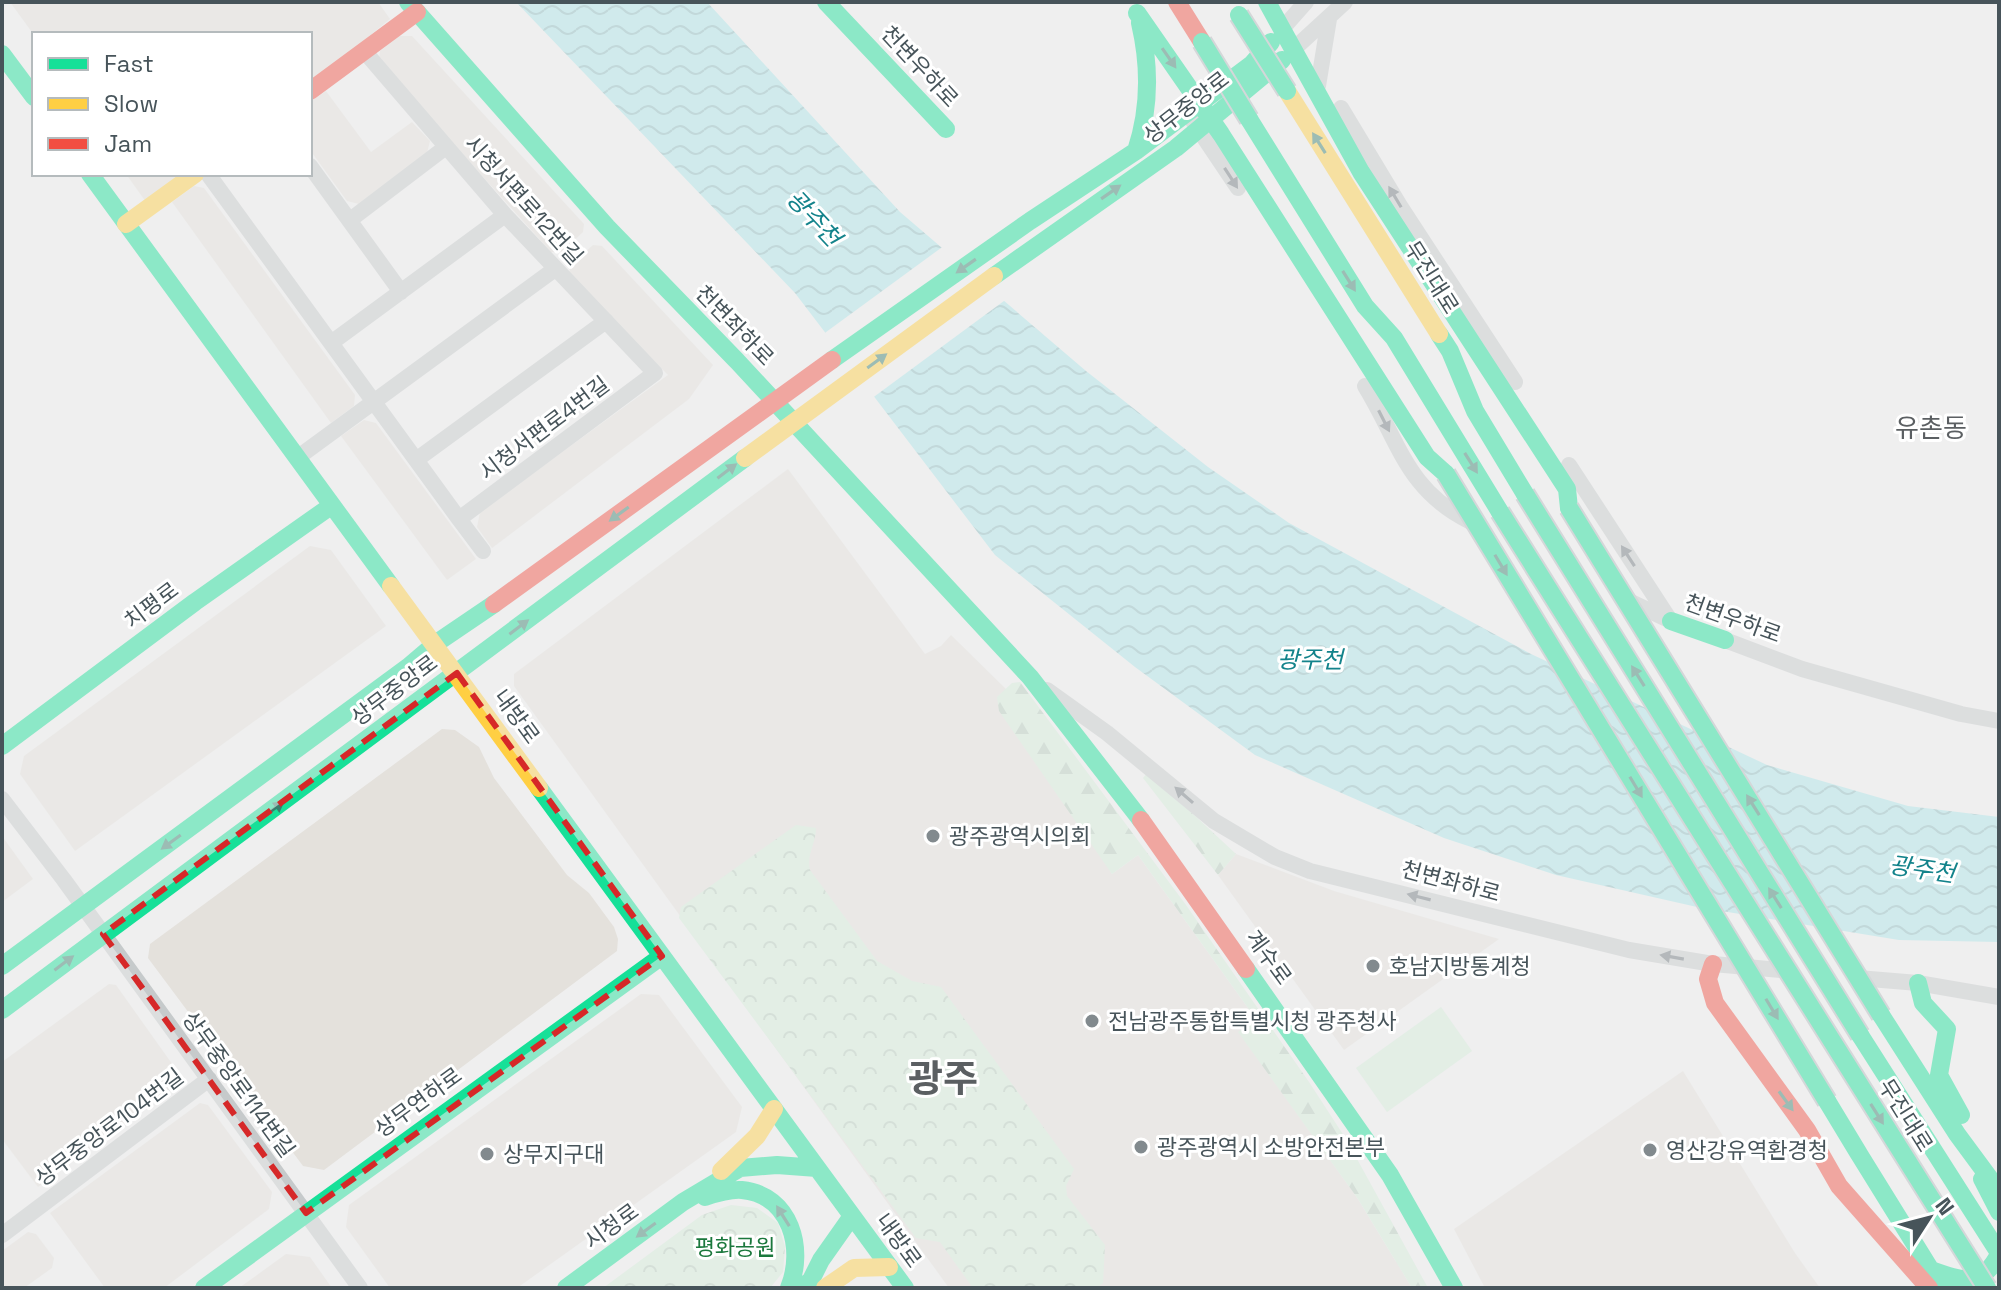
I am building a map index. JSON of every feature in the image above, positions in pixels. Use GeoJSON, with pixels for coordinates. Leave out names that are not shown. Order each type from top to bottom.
{"type":"FeatureCollection","features":[{"type":"Feature","properties":{"kind":"main road","name":"천변우하로"},"geometry":{"type":"LineString","coordinates":[[826,2],[946,129]]}},
{"type":"Feature","properties":{"kind":"main road"},"geometry":{"type":"LineString","coordinates":[[1177,2],[1365,306],[1390,369],[1446,474],[1859,1154],[1930,1279]]}},
{"type":"Feature","properties":{"kind":"main road"},"geometry":{"type":"LineString","coordinates":[[1267,2],[1360,170],[1567,489],[1569,508]]}},
{"type":"Feature","properties":{"kind":"main road"},"geometry":{"type":"LineString","coordinates":[[312,90],[365,52],[413,7]]}},
{"type":"Feature","properties":{"kind":"main road","name":"천변좌하로"},"geometry":{"type":"LineString","coordinates":[[413,7],[607,227],[1030,677],[1141,820]]}},
{"type":"Feature","properties":{"kind":"main road"},"geometry":{"type":"LineString","coordinates":[[1134,7],[1194,109],[1427,457],[1446,474]]}},
{"type":"Feature","properties":{"kind":"main road"},"geometry":{"type":"LineString","coordinates":[[1134,7],[1146,55],[1146,100],[1142,136],[1136,151]]}},
{"type":"Feature","properties":{"kind":"main road","name":"무진대로"},"geometry":{"type":"LineString","coordinates":[[1234,9],[1450,351],[1475,411],[1525,494],[1999,1254]]}},
{"type":"Feature","properties":{"kind":"main road","name":"상무중앙로"},"geometry":{"type":"LineString","coordinates":[[2,966],[435,644],[470,622],[795,386],[1194,109],[1252,64],[1283,28]]}},
{"type":"Feature","properties":{"kind":"main road","name":"상무중앙로"},"geometry":{"type":"LineString","coordinates":[[2,1010],[792,423],[1205,125],[1295,48]]}},
{"type":"Feature","properties":{"kind":"main road"},"geometry":{"type":"LineString","coordinates":[[2,54],[32,94]]}},
{"type":"Feature","properties":{"kind":"main road","name":"내방로"},"geometry":{"type":"LineString","coordinates":[[91,176],[905,1288]]}},
{"type":"Feature","properties":{"kind":"main road"},"geometry":{"type":"LineString","coordinates":[[126,224],[192,176]]}},
{"type":"Feature","properties":{"kind":"main road","name":"무진대로"},"geometry":{"type":"LineString","coordinates":[[1365,306],[1394,338],[1987,1288]]}},
{"type":"Feature","properties":{"kind":"main road"},"geometry":{"type":"LineString","coordinates":[[1450,351],[1482,389],[1569,508],[1881,1015],[1957,1134],[1999,1191]]}},
{"type":"Feature","properties":{"kind":"main road","name":"치평로"},"geometry":{"type":"LineString","coordinates":[[2,746],[195,602],[331,506]]}},
{"type":"Feature","properties":{"kind":"main road","name":"천변우하로"},"geometry":{"type":"LineString","coordinates":[[1671,621],[1725,640]]}},
{"type":"Feature","properties":{"kind":"main road","name":"계수로"},"geometry":{"type":"LineString","coordinates":[[1141,820],[1357,1125],[1390,1175],[1454,1288]]}},
{"type":"Feature","properties":{"kind":"main road","name":"상무연하로"},"geometry":{"type":"LineString","coordinates":[[204,1288],[662,956]]}},
{"type":"Feature","properties":{"kind":"main road"},"geometry":{"type":"LineString","coordinates":[[1713,964],[1708,979],[1715,1003],[1807,1130],[1839,1186],[1904,1263],[1942,1288]]}},
{"type":"Feature","properties":{"kind":"main road"},"geometry":{"type":"LineString","coordinates":[[1918,983],[1923,1003],[1947,1029],[1939,1075],[1957,1134],[1999,1212]]}},
{"type":"Feature","properties":{"kind":"main road"},"geometry":{"type":"LineString","coordinates":[[1939,1075],[1997,1173]]}},
{"type":"Feature","properties":{"kind":"main road","name":"시청로"},"geometry":{"type":"LineString","coordinates":[[704,1188],[757,1136],[774,1109]]}},
{"type":"Feature","properties":{"kind":"main road"},"geometry":{"type":"LineString","coordinates":[[1957,1134],[1997,1173]]}},
{"type":"Feature","properties":{"kind":"main road"},"geometry":{"type":"LineString","coordinates":[[1859,1154],[1860,1186],[1904,1263],[1910,1288]]}},
{"type":"Feature","properties":{"kind":"main road","name":"시청로"},"geometry":{"type":"LineString","coordinates":[[566,1288],[683,1202],[740,1168],[777,1165],[817,1168]]}},
{"type":"Feature","properties":{"kind":"main road","name":"시청로"},"geometry":{"type":"LineString","coordinates":[[683,1202],[742,1190],[759,1194],[777,1205],[795,1239],[799,1257],[797,1275],[789,1288]]}},
{"type":"Feature","properties":{"kind":"main road"},"geometry":{"type":"LineString","coordinates":[[802,1288],[811,1280],[827,1250],[852,1216]]}},
{"type":"Feature","properties":{"kind":"main road"},"geometry":{"type":"LineString","coordinates":[[1930,1279],[1966,1281],[1984,1278],[1995,1266],[1999,1254]]}},
{"type":"Feature","properties":{"kind":"main road"},"geometry":{"type":"LineString","coordinates":[[825,1288],[854,1268],[889,1267]]}},
{"type":"Feature","properties":{"kind":"street","name":"상무중앙로"},"geometry":{"type":"LineString","coordinates":[[1283,28],[1306,2]]}},
{"type":"Feature","properties":{"kind":"street","name":"상무중앙로"},"geometry":{"type":"LineString","coordinates":[[1295,48],[1345,2]]}},
{"type":"Feature","properties":{"kind":"street"},"geometry":{"type":"LineString","coordinates":[[1317,92],[1329,19]]}},
{"type":"Feature","properties":{"kind":"street","name":"시청서편로12번길"},"geometry":{"type":"LineString","coordinates":[[365,52],[505,215],[655,373]]}},
{"type":"Feature","properties":{"kind":"street"},"geometry":{"type":"LineString","coordinates":[[1321,64],[1329,90],[1400,206],[1671,621]]}},
{"type":"Feature","properties":{"kind":"street","name":"천변우하로"},"geometry":{"type":"LineString","coordinates":[[1205,125],[1367,389],[1419,483],[1447,510],[1671,621]]}},
{"type":"Feature","properties":{"kind":"street"},"geometry":{"type":"LineString","coordinates":[[350,220],[446,147]]}},
{"type":"Feature","properties":{"kind":"street"},"geometry":{"type":"LineString","coordinates":[[312,169],[401,292]]}},
{"type":"Feature","properties":{"kind":"street"},"geometry":{"type":"LineString","coordinates":[[209,176],[483,551]]}},
{"type":"Feature","properties":{"kind":"street"},"geometry":{"type":"LineString","coordinates":[[331,343],[505,215]]}},
{"type":"Feature","properties":{"kind":"street"},"geometry":{"type":"LineString","coordinates":[[297,458],[555,269]]}},
{"type":"Feature","properties":{"kind":"street"},"geometry":{"type":"LineString","coordinates":[[416,460],[606,321]]}},
{"type":"Feature","properties":{"kind":"street","name":"시청서편로4번길"},"geometry":{"type":"LineString","coordinates":[[459,519],[655,373]]}},
{"type":"Feature","properties":{"kind":"street","name":"천변우하로"},"geometry":{"type":"LineString","coordinates":[[1725,640],[1802,669],[1961,714],[1999,721]]}},
{"type":"Feature","properties":{"kind":"street","name":"천변좌하로"},"geometry":{"type":"LineString","coordinates":[[1030,677],[1107,733],[1214,821],[1275,857],[1310,871],[1629,950],[1713,964],[1918,983],[1999,997]]}},
{"type":"Feature","properties":{"kind":"street","name":"상무중앙로114번길"},"geometry":{"type":"LineString","coordinates":[[2,799],[360,1288]]}},
{"type":"Feature","properties":{"kind":"street","name":"상무중앙로104번길"},"geometry":{"type":"LineString","coordinates":[[2,1235],[209,1079]]}},
{"type":"Feature","properties":{"kind":"highlighted area"},"geometry":{"type":"Polygon","coordinates":[[[457,673],[662,956],[306,1213],[103,934],[457,673]]]}},
{"type":"Feature","properties":{"kind":"shaded area"},"geometry":{"type":"Polygon","coordinates":[[[10,2],[378,2],[390,19],[312,83],[312,32],[32,32],[10,2]]]}},
{"type":"Feature","properties":{"kind":"shaded area"},"geometry":{"type":"Polygon","coordinates":[[[399,36],[412,36],[584,224],[583,232],[562,252],[551,252],[379,62],[380,51],[399,36]]]}},
{"type":"Feature","properties":{"kind":"shaded area"},"geometry":{"type":"Polygon","coordinates":[[[326,91],[371,152],[412,122],[430,141],[427,153],[359,204],[347,201],[312,153],[312,101],[326,91]]]}},
{"type":"Feature","properties":{"kind":"shaded area"},"geometry":{"type":"Polygon","coordinates":[[[127,176],[182,176],[146,202],[127,176]]]}},
{"type":"Feature","properties":{"kind":"shaded area"},"geometry":{"type":"Polygon","coordinates":[[[194,186],[204,188],[355,395],[354,406],[331,423],[172,202],[194,186]]]}},
{"type":"Feature","properties":{"kind":"shaded area"},"geometry":{"type":"Polygon","coordinates":[[[593,245],[602,246],[713,365],[689,399],[492,548],[477,527],[480,512],[668,375],[569,275],[570,266],[593,245]]]}},
{"type":"Feature","properties":{"kind":"shaded area"},"geometry":{"type":"Polygon","coordinates":[[[364,420],[376,423],[476,559],[447,580],[341,436],[364,420]]]}},
{"type":"Feature","properties":{"kind":"shaded area"},"geometry":{"type":"Polygon","coordinates":[[[788,469],[925,654],[941,646],[951,635],[1007,690],[1112,874],[1138,855],[1256,1019],[1239,1032],[1358,1199],[1412,1288],[949,1288],[514,686],[514,674],[788,469]]]}},
{"type":"Feature","properties":{"kind":"shaded area"},"geometry":{"type":"Polygon","coordinates":[[[310,546],[331,550],[386,626],[75,851],[20,774],[24,756],[310,546]]]}},
{"type":"Feature","properties":{"kind":"shaded area"},"geometry":{"type":"Polygon","coordinates":[[[442,729],[455,730],[479,747],[494,778],[567,875],[589,893],[614,927],[618,939],[617,951],[324,1170],[303,1166],[148,958],[150,944],[442,729]]]}},
{"type":"Feature","properties":{"kind":"shaded area"},"geometry":{"type":"Polygon","coordinates":[[[2,836],[33,879],[2,902],[2,836]]]}},
{"type":"Feature","properties":{"kind":"shaded area","name":"호남지방통계청"},"geometry":{"type":"Polygon","coordinates":[[[1236,854],[1334,891],[1499,939],[1344,1050],[1218,875],[1236,854]]]}},
{"type":"Feature","properties":{"kind":"shaded area"},"geometry":{"type":"Polygon","coordinates":[[[109,984],[116,985],[180,1075],[179,1084],[38,1187],[2,1139],[2,1062],[109,984]]]}},
{"type":"Feature","properties":{"kind":"shaded area"},"geometry":{"type":"Polygon","coordinates":[[[641,994],[659,995],[742,1107],[736,1132],[517,1288],[390,1288],[346,1227],[349,1205],[641,994]]]}},
{"type":"Feature","properties":{"kind":"shaded area","name":"영산강유역환경청"},"geometry":{"type":"Polygon","coordinates":[[[1683,1071],[1795,1253],[1820,1288],[1485,1288],[1454,1229],[1683,1071]]]}},
{"type":"Feature","properties":{"kind":"shaded area"},"geometry":{"type":"Polygon","coordinates":[[[200,1103],[208,1105],[272,1192],[269,1209],[164,1288],[105,1288],[50,1213],[200,1103]]]}},
{"type":"Feature","properties":{"kind":"shaded area"},"geometry":{"type":"Polygon","coordinates":[[[28,1232],[36,1234],[54,1258],[52,1268],[24,1288],[2,1288],[2,1251],[28,1232]]]}},
{"type":"Feature","properties":{"kind":"shaded area"},"geometry":{"type":"Polygon","coordinates":[[[286,1254],[310,1257],[332,1288],[239,1288],[286,1254]]]}},
{"type":"Feature","properties":{"kind":"green space"},"geometry":{"type":"Polygon","coordinates":[[[1020,682],[1186,905],[1309,1082],[1346,1139],[1428,1288],[1412,1288],[1358,1199],[1238,1032],[1256,1019],[1138,855],[1112,874],[999,711],[997,697],[1012,683],[1020,682]]]}},
{"type":"Feature","properties":{"kind":"green space"},"geometry":{"type":"Polygon","coordinates":[[[1148,772],[1236,854],[1218,875],[1143,778],[1148,772]]]}},
{"type":"Feature","properties":{"kind":"green space"},"geometry":{"type":"Polygon","coordinates":[[[796,825],[816,828],[809,860],[810,870],[877,961],[912,981],[941,987],[1074,1169],[1066,1186],[1067,1196],[1105,1245],[1103,1283],[1096,1288],[973,1288],[940,1242],[916,1238],[679,918],[681,907],[796,825]]]}},
{"type":"Feature","properties":{"kind":"green space"},"geometry":{"type":"Polygon","coordinates":[[[1441,1007],[1472,1051],[1387,1112],[1356,1068],[1441,1007]]]}},
{"type":"Feature","properties":{"kind":"green space","name":"평화공원"},"geometry":{"type":"Polygon","coordinates":[[[731,1205],[757,1208],[778,1223],[785,1247],[783,1272],[770,1288],[603,1288],[702,1215],[731,1205]]]}},
{"type":"Feature","properties":{"kind":"water","name":"광주천"},"geometry":{"type":"Polygon","coordinates":[[[516,2],[707,2],[900,212],[1086,371],[1208,467],[1289,523],[1531,654],[1767,765],[1908,806],[1999,817],[1999,942],[1899,940],[1697,907],[1556,875],[1444,838],[1255,755],[1135,667],[995,555],[795,293],[516,2]]]}},
{"type":"Feature","properties":{"kind":"pier"},"geometry":{"type":"Polygon","coordinates":[[[945,245],[1008,298],[871,399],[822,335],[945,245]]]}},
{"type":"Feature","properties":{"kind":"traffic: fast"},"geometry":{"type":"LineString","coordinates":[[408,2],[607,227],[737,361],[1030,677],[1141,820]]}},
{"type":"Feature","properties":{"kind":"traffic: fast"},"geometry":{"type":"LineString","coordinates":[[826,2],[946,129]]}},
{"type":"Feature","properties":{"kind":"traffic: fast"},"geometry":{"type":"LineString","coordinates":[[1267,2],[1361,172],[1567,489],[1569,508]]}},
{"type":"Feature","properties":{"kind":"traffic: fast"},"geometry":{"type":"LineString","coordinates":[[1137,13],[1221,134],[1427,457],[1446,474]]}},
{"type":"Feature","properties":{"kind":"traffic: fast"},"geometry":{"type":"LineString","coordinates":[[1239,15],[1287,91]]}},
{"type":"Feature","properties":{"kind":"traffic: fast"},"geometry":{"type":"LineString","coordinates":[[1136,151],[1144,119],[1147,87],[1146,55],[1140,23]]}},
{"type":"Feature","properties":{"kind":"traffic: fast"},"geometry":{"type":"LineString","coordinates":[[1202,42],[1249,119]]}},
{"type":"Feature","properties":{"kind":"traffic: fast"},"geometry":{"type":"LineString","coordinates":[[832,360],[1136,151],[1252,64],[1271,42]]}},
{"type":"Feature","properties":{"kind":"traffic: fast"},"geometry":{"type":"LineString","coordinates":[[2,54],[32,94]]}},
{"type":"Feature","properties":{"kind":"traffic: fast"},"geometry":{"type":"LineString","coordinates":[[994,276],[1176,148],[1282,60]]}},
{"type":"Feature","properties":{"kind":"traffic: fast"},"geometry":{"type":"LineString","coordinates":[[1249,119],[1365,306],[1394,338],[1500,512]]}},
{"type":"Feature","properties":{"kind":"traffic: fast"},"geometry":{"type":"LineString","coordinates":[[91,176],[391,586]]}},
{"type":"Feature","properties":{"kind":"traffic: fast"},"geometry":{"type":"LineString","coordinates":[[1439,334],[1450,351],[1475,411],[1525,494]]}},
{"type":"Feature","properties":{"kind":"traffic: fast"},"geometry":{"type":"LineString","coordinates":[[2,1010],[745,458]]}},
{"type":"Feature","properties":{"kind":"traffic: fast"},"geometry":{"type":"LineString","coordinates":[[1446,474],[1827,1101]]}},
{"type":"Feature","properties":{"kind":"traffic: fast"},"geometry":{"type":"LineString","coordinates":[[1525,494],[1860,1035]]}},
{"type":"Feature","properties":{"kind":"traffic: fast"},"geometry":{"type":"LineString","coordinates":[[2,746],[195,602],[331,506]]}},
{"type":"Feature","properties":{"kind":"traffic: fast"},"geometry":{"type":"LineString","coordinates":[[1569,508],[1881,1015]]}},
{"type":"Feature","properties":{"kind":"traffic: fast"},"geometry":{"type":"LineString","coordinates":[[1500,512],[1987,1288]]}},
{"type":"Feature","properties":{"kind":"traffic: fast"},"geometry":{"type":"LineString","coordinates":[[2,966],[435,644],[494,604]]}},
{"type":"Feature","properties":{"kind":"traffic: fast"},"geometry":{"type":"LineString","coordinates":[[1671,621],[1725,640]]}},
{"type":"Feature","properties":{"kind":"traffic: fast"},"geometry":{"type":"LineString","coordinates":[[539,788],[905,1288]]}},
{"type":"Feature","properties":{"kind":"traffic: fast"},"geometry":{"type":"LineString","coordinates":[[204,1288],[662,956]]}},
{"type":"Feature","properties":{"kind":"traffic: fast"},"geometry":{"type":"LineString","coordinates":[[1246,969],[1390,1175],[1454,1288]]}},
{"type":"Feature","properties":{"kind":"traffic: fast"},"geometry":{"type":"LineString","coordinates":[[1918,983],[1923,1003],[1947,1029],[1939,1075],[1961,1115]]}},
{"type":"Feature","properties":{"kind":"traffic: fast"},"geometry":{"type":"LineString","coordinates":[[1881,1015],[1957,1134],[1999,1191]]}},
{"type":"Feature","properties":{"kind":"traffic: fast"},"geometry":{"type":"LineString","coordinates":[[1860,1035],[1999,1253]]}},
{"type":"Feature","properties":{"kind":"traffic: fast"},"geometry":{"type":"LineString","coordinates":[[1827,1101],[1859,1154]]}},
{"type":"Feature","properties":{"kind":"traffic: fast"},"geometry":{"type":"LineString","coordinates":[[1859,1154],[1942,1288]]}},
{"type":"Feature","properties":{"kind":"traffic: fast"},"geometry":{"type":"LineString","coordinates":[[566,1288],[683,1202],[740,1168],[777,1165],[817,1168]]}},
{"type":"Feature","properties":{"kind":"traffic: fast"},"geometry":{"type":"LineString","coordinates":[[1982,1179],[1999,1212]]}},
{"type":"Feature","properties":{"kind":"traffic: fast"},"geometry":{"type":"LineString","coordinates":[[705,1197],[742,1190],[759,1194],[783,1213],[794,1241],[794,1273],[789,1288]]}},
{"type":"Feature","properties":{"kind":"traffic: fast"},"geometry":{"type":"LineString","coordinates":[[802,1288],[811,1280],[852,1216]]}},
{"type":"Feature","properties":{"kind":"traffic: fast"},"geometry":{"type":"LineString","coordinates":[[1931,1270],[1970,1279],[1986,1272],[1999,1254]]}},
{"type":"Feature","properties":{"kind":"traffic: slow"},"geometry":{"type":"LineString","coordinates":[[1287,91],[1439,334]]}},
{"type":"Feature","properties":{"kind":"traffic: slow"},"geometry":{"type":"LineString","coordinates":[[126,224],[192,176]]}},
{"type":"Feature","properties":{"kind":"traffic: slow"},"geometry":{"type":"LineString","coordinates":[[745,458],[994,276]]}},
{"type":"Feature","properties":{"kind":"traffic: slow"},"geometry":{"type":"LineString","coordinates":[[391,586],[539,788]]}},
{"type":"Feature","properties":{"kind":"traffic: slow"},"geometry":{"type":"LineString","coordinates":[[721,1171],[757,1136],[774,1109]]}},
{"type":"Feature","properties":{"kind":"traffic: slow"},"geometry":{"type":"LineString","coordinates":[[825,1288],[854,1268],[889,1267]]}},
{"type":"Feature","properties":{"kind":"traffic: jam"},"geometry":{"type":"LineString","coordinates":[[1177,2],[1202,42]]}},
{"type":"Feature","properties":{"kind":"traffic: jam"},"geometry":{"type":"LineString","coordinates":[[312,90],[417,12]]}},
{"type":"Feature","properties":{"kind":"traffic: jam"},"geometry":{"type":"LineString","coordinates":[[494,604],[832,360]]}},
{"type":"Feature","properties":{"kind":"traffic: jam"},"geometry":{"type":"LineString","coordinates":[[1141,820],[1246,969]]}},
{"type":"Feature","properties":{"kind":"traffic: jam"},"geometry":{"type":"LineString","coordinates":[[1713,964],[1708,979],[1715,1003],[1807,1130],[1839,1186],[1929,1288]]}},
{"type":"Feature","properties":{"kind":"place","name":"광주광역시의회"},"geometry":{"type":"Point","coordinates":[933,836]}},
{"type":"Feature","properties":{"kind":"place","name":"호남지방통계청"},"geometry":{"type":"Point","coordinates":[1373,966]}},
{"type":"Feature","properties":{"kind":"place","name":"전남광주통합특별시청 광주청사"},"geometry":{"type":"Point","coordinates":[1092,1021]}},
{"type":"Feature","properties":{"kind":"place","name":"광주광역시 소방안전본부"},"geometry":{"type":"Point","coordinates":[1141,1147]}},
{"type":"Feature","properties":{"kind":"place","name":"영산강유역환경청"},"geometry":{"type":"Point","coordinates":[1650,1150]}},
{"type":"Feature","properties":{"kind":"place","name":"상무지구대"},"geometry":{"type":"Point","coordinates":[487,1154]}},
{"type":"Feature","properties":{"kind":"district","name":"유촌동"},"geometry":{"type":"Point","coordinates":[1931,428]}},
{"type":"Feature","properties":{"kind":"district","name":"광주"},"geometry":{"type":"Point","coordinates":[943,1079]}}]}
